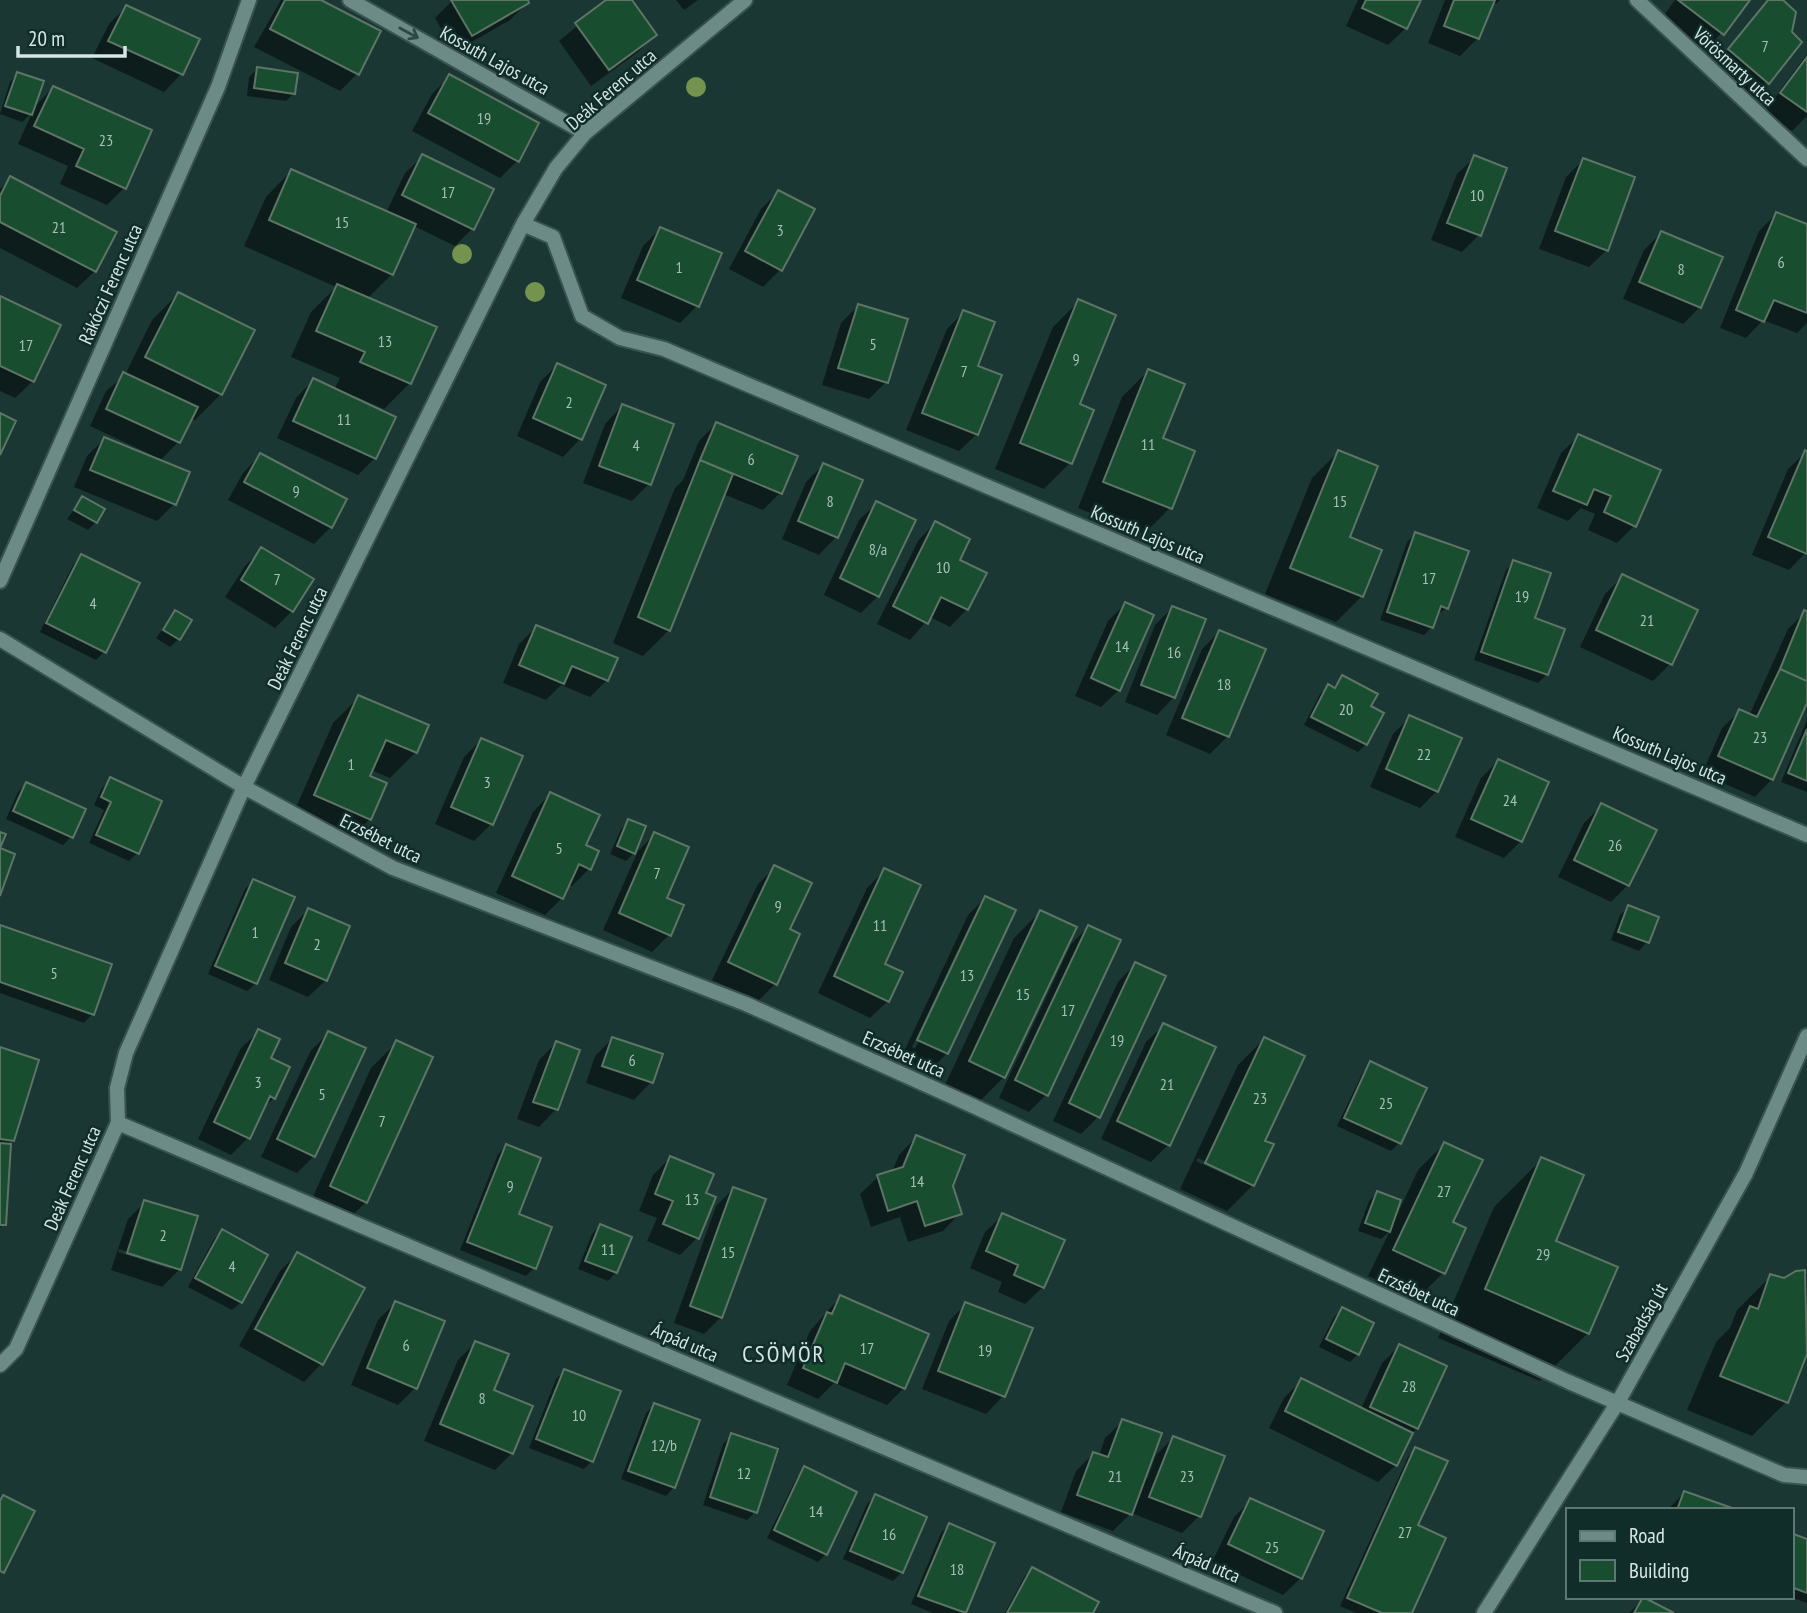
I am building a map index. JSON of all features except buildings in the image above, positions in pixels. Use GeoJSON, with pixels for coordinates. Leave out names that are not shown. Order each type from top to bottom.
{"type":"FeatureCollection","features":[{"type":"Feature","properties":{"kind":"street","name":"Rákóczi Ferenc utca"},"geometry":{"type":"LineString","coordinates":[[0,581],[218,87],[249,0]]}},
{"type":"Feature","properties":{"kind":"street","name":"Kossuth Lajos utca"},"geometry":{"type":"LineString","coordinates":[[350,0],[585,133]]}},
{"type":"Feature","properties":{"kind":"street","name":"Deák Ferenc utca"},"geometry":{"type":"LineString","coordinates":[[0,1365],[16,1349],[118,1124],[117,1088],[126,1053],[244,788],[523,224],[556,168],[585,133],[745,0]]}},
{"type":"Feature","properties":{"kind":"street","name":"Vörösmarty utca"},"geometry":{"type":"LineString","coordinates":[[1637,0],[1807,159]]}},
{"type":"Feature","properties":{"kind":"street","name":"Kossuth Lajos utca"},"geometry":{"type":"LineString","coordinates":[[523,224],[553,237],[582,316],[620,338],[664,349],[1807,835]]}},
{"type":"Feature","properties":{"kind":"street","name":"Erzsébet utca"},"geometry":{"type":"LineString","coordinates":[[0,639],[244,788],[393,868],[746,1004],[1618,1402],[1784,1475],[1807,1477]]}},
{"type":"Feature","properties":{"kind":"street","name":"Szabadság út"},"geometry":{"type":"LineString","coordinates":[[1484,1613],[1618,1402],[1746,1173],[1807,1036]]}},
{"type":"Feature","properties":{"kind":"street","name":"Árpád utca"},"geometry":{"type":"LineString","coordinates":[[118,1124],[1275,1613]]}},
{"type":"Feature","properties":{"kind":"district","name":"CSÖMÖR"},"geometry":{"type":"Point","coordinates":[784,1353]}}]}
